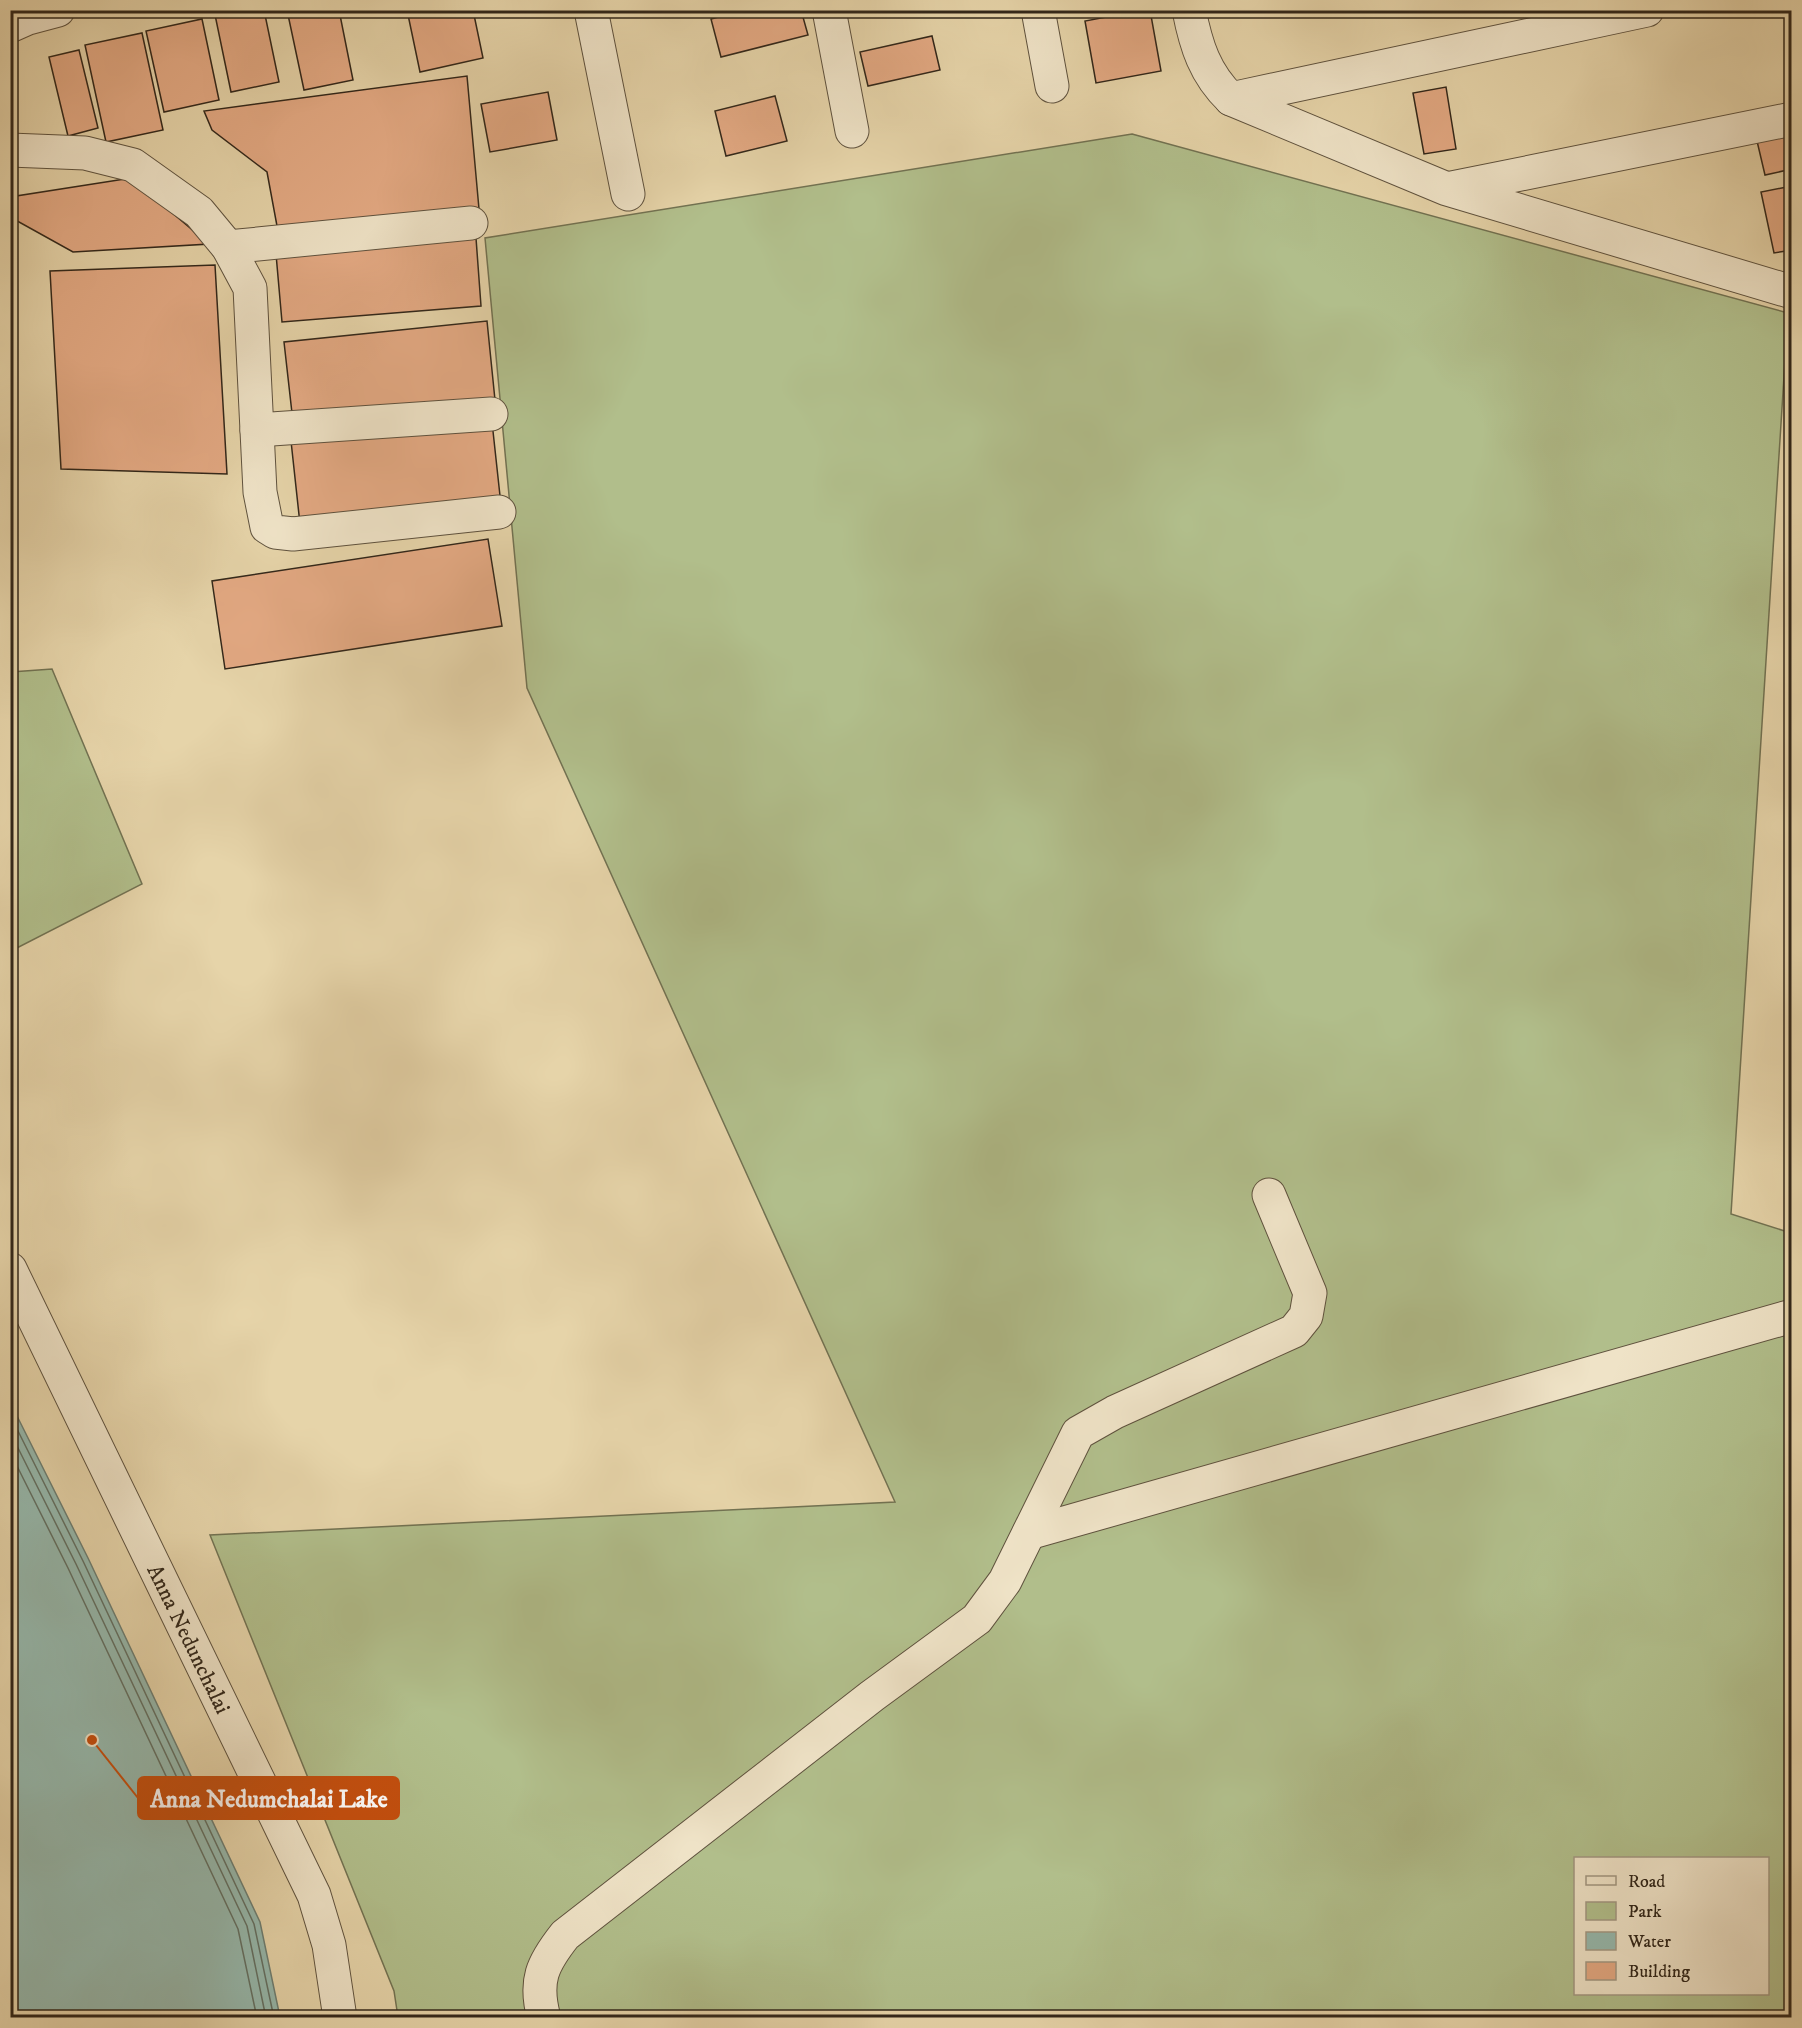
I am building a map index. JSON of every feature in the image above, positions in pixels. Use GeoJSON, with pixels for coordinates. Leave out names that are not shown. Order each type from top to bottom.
{"type":"FeatureCollection","features":[{"type":"Feature","properties":{"kind":"street"},"geometry":{"type":"LineString","coordinates":[[10,26],[28,18],[58,10]]}},
{"type":"Feature","properties":{"kind":"street"},"geometry":{"type":"LineString","coordinates":[[591,10],[628,194]]}},
{"type":"Feature","properties":{"kind":"street"},"geometry":{"type":"LineString","coordinates":[[828,10],[852,131]]}},
{"type":"Feature","properties":{"kind":"street"},"geometry":{"type":"LineString","coordinates":[[1038,10],[1052,86]]}},
{"type":"Feature","properties":{"kind":"street"},"geometry":{"type":"LineString","coordinates":[[1189,10],[1202,59],[1216,84],[1231,99],[1447,189],[1791,292]]}},
{"type":"Feature","properties":{"kind":"street"},"geometry":{"type":"LineString","coordinates":[[1231,99],[1647,10]]}},
{"type":"Feature","properties":{"kind":"street"},"geometry":{"type":"LineString","coordinates":[[1447,189],[1791,119]]}},
{"type":"Feature","properties":{"kind":"street"},"geometry":{"type":"LineString","coordinates":[[10,150],[85,153],[133,165],[199,212],[228,247],[250,288],[260,492],[267,527],[275,532],[292,534],[499,512]]}},
{"type":"Feature","properties":{"kind":"street"},"geometry":{"type":"LineString","coordinates":[[228,247],[471,223]]}},
{"type":"Feature","properties":{"kind":"street"},"geometry":{"type":"LineString","coordinates":[[256,430],[491,414]]}},
{"type":"Feature","properties":{"kind":"street"},"geometry":{"type":"LineString","coordinates":[[544,2018],[539,1993],[541,1971],[565,1935],[872,1696],[976,1619],[1005,1581],[1078,1433],[1086,1426],[1294,1330],[1306,1316],[1310,1293],[1269,1195]]}},
{"type":"Feature","properties":{"kind":"street","name":"Anna Nedunchalai"},"geometry":{"type":"LineString","coordinates":[[10,1269],[314,1895],[329,1945],[340,2018]]}},
{"type":"Feature","properties":{"kind":"street"},"geometry":{"type":"LineString","coordinates":[[1029,1533],[1791,1316]]}},
{"type":"Feature","properties":{"kind":"green space"},"geometry":{"type":"Polygon","coordinates":[[[1132,134],[1788,313],[1731,1214],[1791,1233],[1791,2017],[398,2017],[394,1991],[210,1535],[895,1502],[527,688],[485,238],[1132,134]]]}},
{"type":"Feature","properties":{"kind":"green space"},"geometry":{"type":"Polygon","coordinates":[[[52,669],[142,884],[11,951],[11,672],[52,669]]]}},
{"type":"Feature","properties":{"kind":"water"},"geometry":{"type":"Polygon","coordinates":[[[10,1402],[88,1558],[260,1922],[280,2017],[11,2017],[10,1402]]]}},
{"type":"Feature","properties":{"kind":"building"},"geometry":{"type":"Polygon","coordinates":[[[214,10],[264,10],[279,82],[231,92],[214,10]]]}},
{"type":"Feature","properties":{"kind":"building"},"geometry":{"type":"Polygon","coordinates":[[[287,10],[339,10],[353,80],[304,90],[287,10]]]}},
{"type":"Feature","properties":{"kind":"building"},"geometry":{"type":"Polygon","coordinates":[[[407,10],[473,10],[483,58],[420,72],[407,10]]]}},
{"type":"Feature","properties":{"kind":"building"},"geometry":{"type":"Polygon","coordinates":[[[745,10],[801,10],[808,35],[721,57],[711,19],[745,10]]]}},
{"type":"Feature","properties":{"kind":"building"},"geometry":{"type":"Polygon","coordinates":[[[1150,10],[1161,71],[1096,83],[1085,21],[1150,10]]]}},
{"type":"Feature","properties":{"kind":"building"},"geometry":{"type":"Polygon","coordinates":[[[202,19],[219,100],[164,112],[146,31],[202,19]]]}},
{"type":"Feature","properties":{"kind":"building"},"geometry":{"type":"Polygon","coordinates":[[[142,33],[163,130],[106,142],[85,45],[142,33]]]}},
{"type":"Feature","properties":{"kind":"building"},"geometry":{"type":"Polygon","coordinates":[[[932,36],[940,70],[868,86],[860,52],[932,36]]]}},
{"type":"Feature","properties":{"kind":"building"},"geometry":{"type":"Polygon","coordinates":[[[79,50],[98,128],[68,136],[49,57],[79,50]]]}},
{"type":"Feature","properties":{"kind":"building"},"geometry":{"type":"Polygon","coordinates":[[[467,76],[479,209],[277,226],[267,172],[212,130],[204,111],[467,76]]]}},
{"type":"Feature","properties":{"kind":"building"},"geometry":{"type":"Polygon","coordinates":[[[1446,87],[1456,149],[1424,154],[1413,93],[1446,87]]]}},
{"type":"Feature","properties":{"kind":"building"},"geometry":{"type":"Polygon","coordinates":[[[548,92],[557,140],[490,152],[481,104],[548,92]]]}},
{"type":"Feature","properties":{"kind":"building"},"geometry":{"type":"Polygon","coordinates":[[[775,96],[787,141],[726,156],[715,111],[775,96]]]}},
{"type":"Feature","properties":{"kind":"building"},"geometry":{"type":"Polygon","coordinates":[[[1786,134],[1792,169],[1765,175],[1757,141],[1786,134]]]}},
{"type":"Feature","properties":{"kind":"building"},"geometry":{"type":"Polygon","coordinates":[[[131,178],[209,244],[73,252],[10,217],[10,197],[131,178]]]}},
{"type":"Feature","properties":{"kind":"building"},"geometry":{"type":"Polygon","coordinates":[[[1792,186],[1792,250],[1774,253],[1761,192],[1792,186]]]}},
{"type":"Feature","properties":{"kind":"building"},"geometry":{"type":"Polygon","coordinates":[[[476,238],[481,306],[282,322],[276,254],[476,238]]]}},
{"type":"Feature","properties":{"kind":"building"},"geometry":{"type":"Polygon","coordinates":[[[215,265],[227,474],[61,469],[50,271],[215,265]]]}},
{"type":"Feature","properties":{"kind":"building"},"geometry":{"type":"Polygon","coordinates":[[[487,321],[495,400],[293,422],[284,342],[487,321]]]}},
{"type":"Feature","properties":{"kind":"building"},"geometry":{"type":"Polygon","coordinates":[[[492,422],[501,505],[300,524],[291,441],[492,422]]]}},
{"type":"Feature","properties":{"kind":"building"},"geometry":{"type":"Polygon","coordinates":[[[488,539],[502,626],[225,669],[212,581],[488,539]]]}},
{"type":"Feature","properties":{"kind":"place","name":"Anna Nedumchalai Lake"},"geometry":{"type":"Point","coordinates":[92,1740]}}]}
